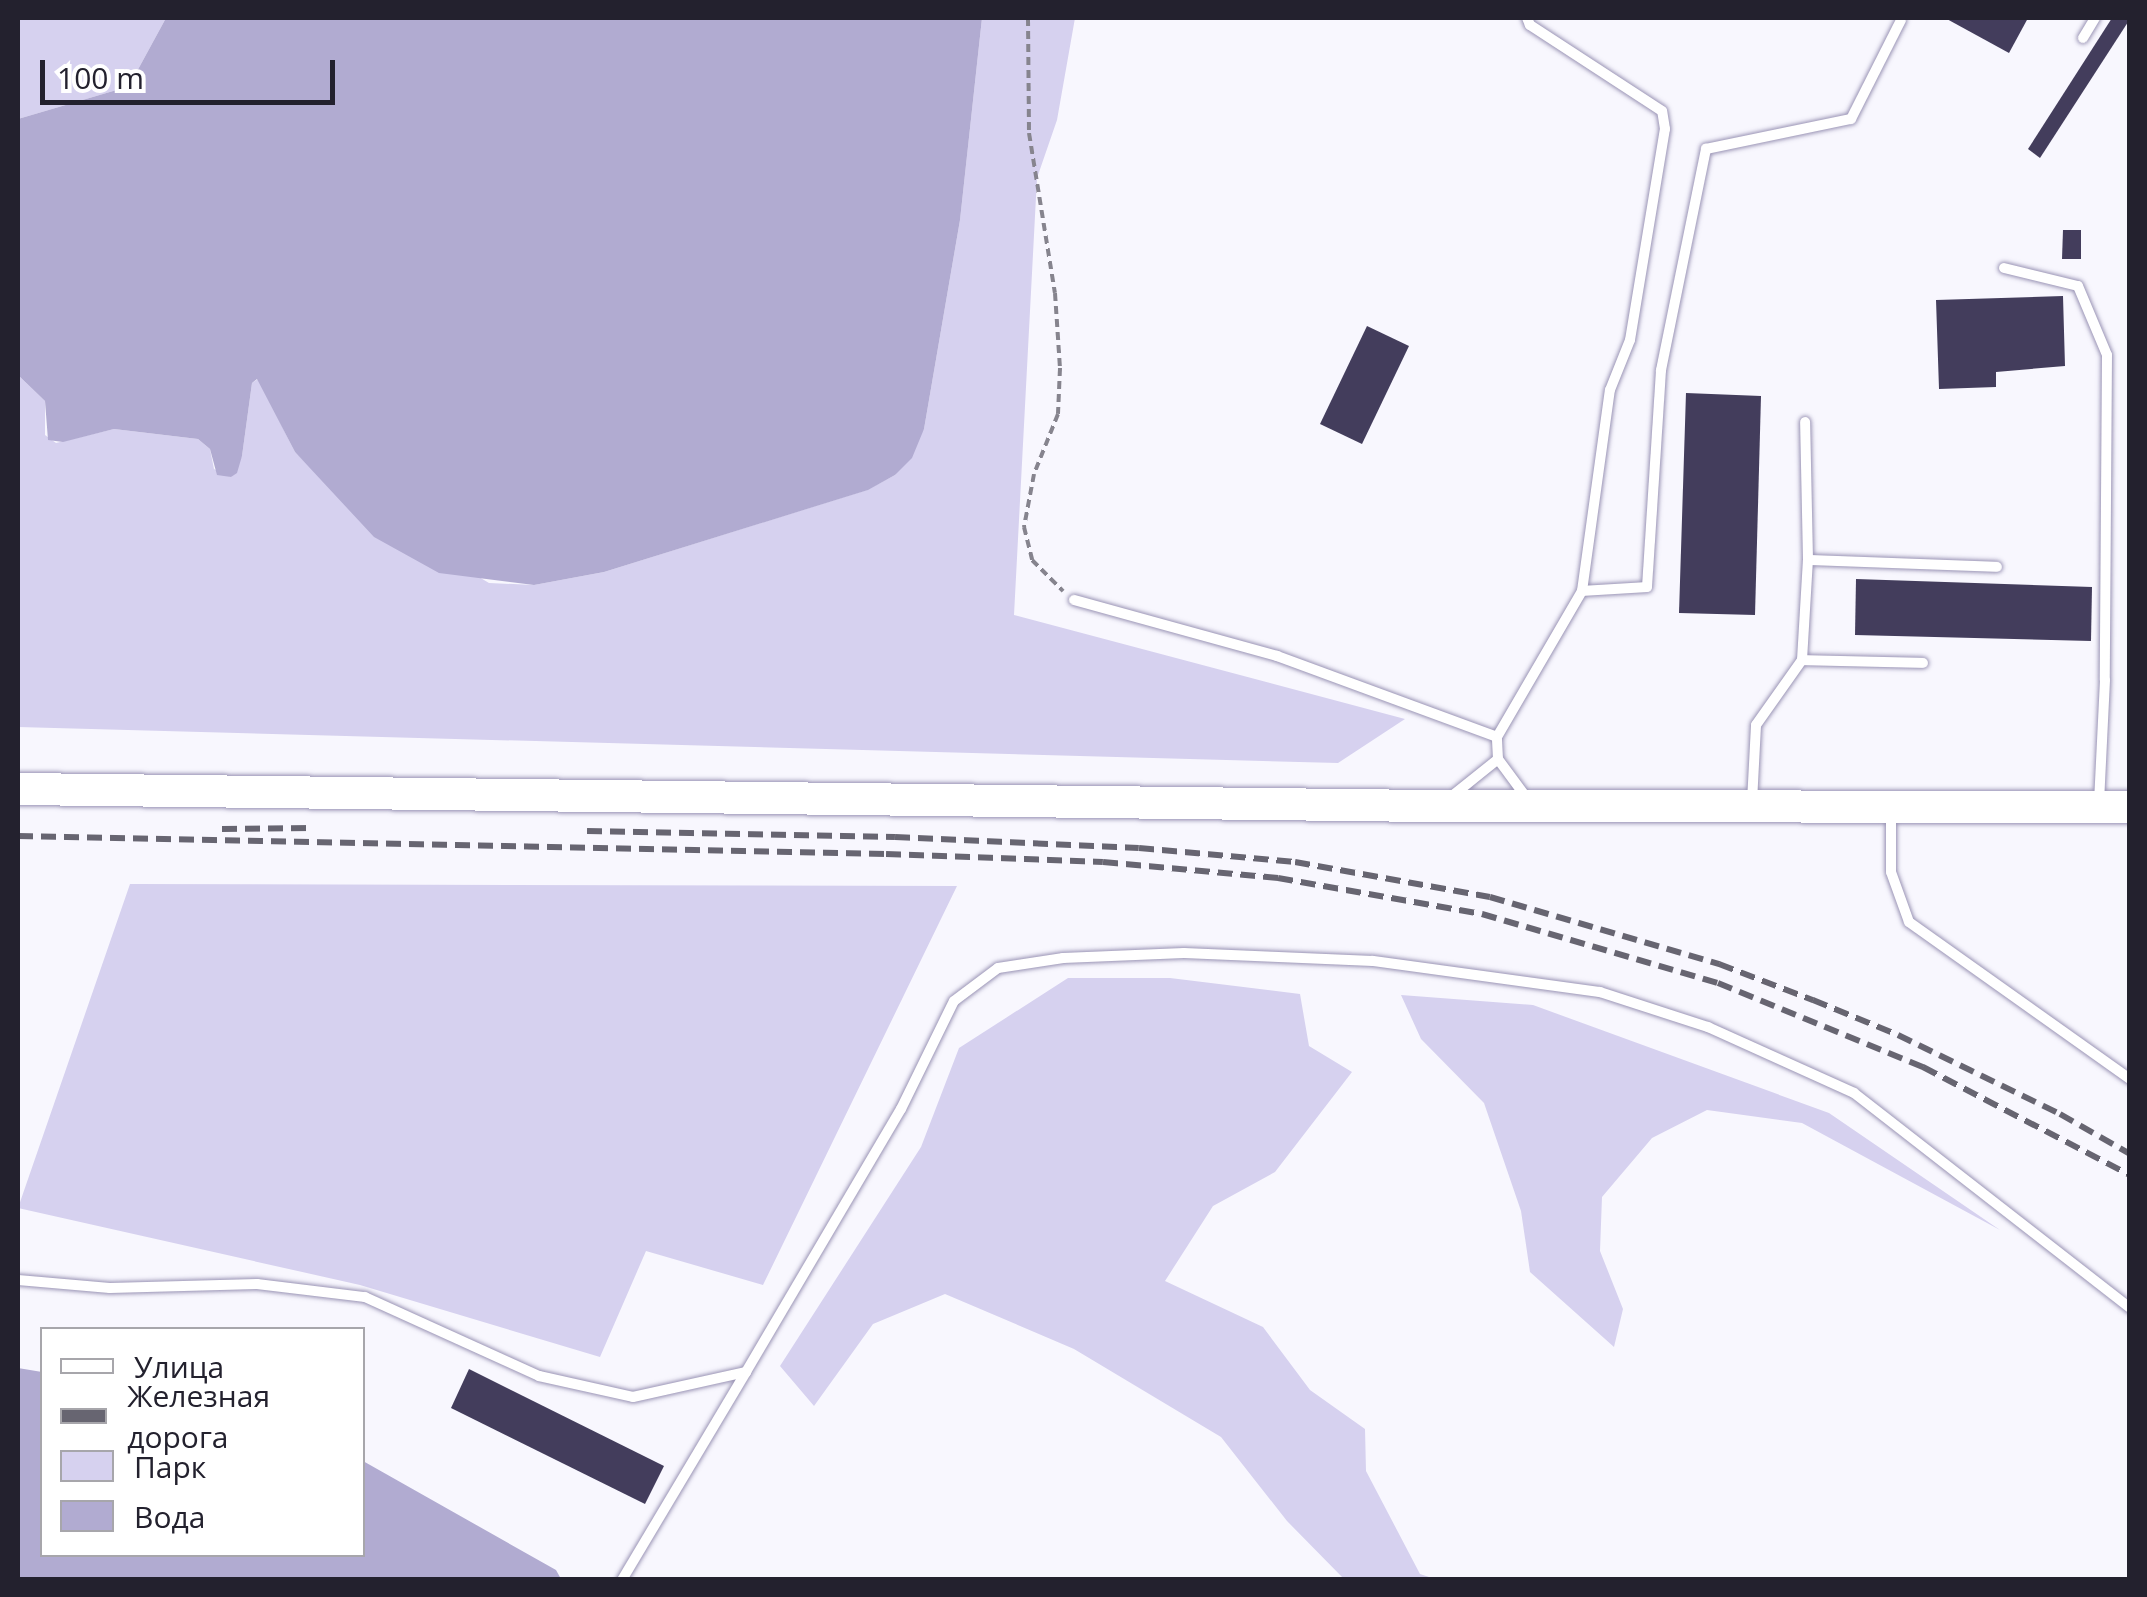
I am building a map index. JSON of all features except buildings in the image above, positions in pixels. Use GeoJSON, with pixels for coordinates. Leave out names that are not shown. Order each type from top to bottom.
{"type":"FeatureCollection","features":[{"type":"Feature","properties":{"kind":"main road"},"geometry":{"type":"LineString","coordinates":[[18,788],[1439,806],[2114,808]]}},
{"type":"Feature","properties":{"kind":"lane"},"geometry":{"type":"LineString","coordinates":[[1526,18],[1530,26],[1662,110],[1665,129],[1630,340],[1610,390],[1582,591],[1497,737],[1498,759],[1533,806]]}},
{"type":"Feature","properties":{"kind":"lane"},"geometry":{"type":"LineString","coordinates":[[2083,38],[2095,18]]}},
{"type":"Feature","properties":{"kind":"lane"},"geometry":{"type":"LineString","coordinates":[[1582,591],[1647,587],[1662,370],[1706,149],[1851,119],[1902,20]]}},
{"type":"Feature","properties":{"kind":"lane"},"geometry":{"type":"LineString","coordinates":[[2004,268],[2078,286],[2106,355],[2105,680],[2114,808]]}},
{"type":"Feature","properties":{"kind":"lane"},"geometry":{"type":"LineString","coordinates":[[1751,808],[1756,725],[1802,660],[1808,560],[1805,422]]}},
{"type":"Feature","properties":{"kind":"lane"},"geometry":{"type":"LineString","coordinates":[[1808,560],[1997,567]]}},
{"type":"Feature","properties":{"kind":"lane"},"geometry":{"type":"LineString","coordinates":[[1074,600],[1277,656],[1497,737]]}},
{"type":"Feature","properties":{"kind":"lane"},"geometry":{"type":"LineString","coordinates":[[1802,660],[1924,663]]}},
{"type":"Feature","properties":{"kind":"lane"},"geometry":{"type":"LineString","coordinates":[[1439,806],[1498,759]]}},
{"type":"Feature","properties":{"kind":"lane"},"geometry":{"type":"LineString","coordinates":[[1890,806],[1891,872],[1909,922],[2130,1079]]}},
{"type":"Feature","properties":{"kind":"lane"},"geometry":{"type":"LineString","coordinates":[[622,1580],[901,1109],[954,1000],[998,968],[1063,958],[1184,953],[1373,961],[1600,992],[1708,1027],[1854,1093],[2130,1308]]}},
{"type":"Feature","properties":{"kind":"lane"},"geometry":{"type":"LineString","coordinates":[[18,1280],[110,1288],[257,1284],[365,1296],[539,1376],[633,1397],[746,1372]]}},
{"type":"Feature","properties":{"kind":"path"},"geometry":{"type":"LineString","coordinates":[[1028,18],[1029,133],[1055,293],[1060,368],[1058,414],[1034,474],[1024,527],[1032,560],[1044,577],[1074,600]]}},
{"type":"Feature","properties":{"kind":"green space"},"geometry":{"type":"Polygon","coordinates":[[[18,18],[166,18],[135,75],[120,89],[18,119],[18,18]]]}},
{"type":"Feature","properties":{"kind":"green space"},"geometry":{"type":"Polygon","coordinates":[[[982,18],[1075,18],[1057,120],[1037,178],[1014,615],[1405,719],[1338,763],[18,727],[18,375],[45,401],[45,435],[56,443],[114,429],[198,439],[210,449],[214,469],[231,477],[242,456],[252,383],[258,379],[295,452],[332,489],[489,583],[534,585],[604,572],[867,490],[895,475],[924,429],[960,220],[982,18]]]}},
{"type":"Feature","properties":{"kind":"green space"},"geometry":{"type":"Polygon","coordinates":[[[130,884],[957,886],[763,1285],[646,1251],[600,1357],[360,1285],[18,1208],[130,884]]]}},
{"type":"Feature","properties":{"kind":"green space"},"geometry":{"type":"Polygon","coordinates":[[[1068,978],[1170,978],[1300,994],[1309,1046],[1352,1072],[1275,1172],[1213,1206],[1165,1281],[1263,1327],[1310,1390],[1365,1429],[1366,1471],[1420,1574],[1435,1579],[1344,1579],[1287,1521],[1221,1437],[1074,1349],[945,1294],[873,1324],[814,1406],[780,1366],[921,1147],[959,1048],[1068,978]]]}},
{"type":"Feature","properties":{"kind":"green space"},"geometry":{"type":"Polygon","coordinates":[[[1401,995],[1533,1005],[1829,1113],[2000,1230],[1802,1123],[1707,1110],[1652,1138],[1602,1197],[1600,1251],[1623,1309],[1614,1347],[1530,1272],[1521,1211],[1484,1103],[1421,1039],[1401,995]]]}},
{"type":"Feature","properties":{"kind":"water"},"geometry":{"type":"Polygon","coordinates":[[[166,18],[982,18],[960,220],[924,429],[912,458],[895,475],[868,490],[604,572],[534,585],[439,573],[374,537],[295,452],[257,379],[252,383],[242,456],[237,473],[231,477],[217,475],[210,449],[198,439],[114,429],[63,442],[48,440],[45,401],[18,375],[18,119],[120,89],[135,75],[166,18]]]}},
{"type":"Feature","properties":{"kind":"water"},"geometry":{"type":"Polygon","coordinates":[[[18,1368],[40,1372],[40,1557],[365,1557],[365,1462],[556,1570],[561,1579],[18,1579],[18,1368]]]}},
{"type":"Feature","properties":{"kind":"railway"},"geometry":{"type":"LineString","coordinates":[[222,829],[312,828]]}},
{"type":"Feature","properties":{"kind":"railway"},"geometry":{"type":"LineString","coordinates":[[587,831],[895,837],[1139,848],[1295,862],[1490,897],[1719,964],[1813,1000],[1898,1035],[2060,1114],[2130,1154]]}},
{"type":"Feature","properties":{"kind":"railway"},"geometry":{"type":"LineString","coordinates":[[18,836],[886,854],[1103,862],[1278,878],[1482,914],[1718,983],[1923,1067],[2130,1175]]}}]}
